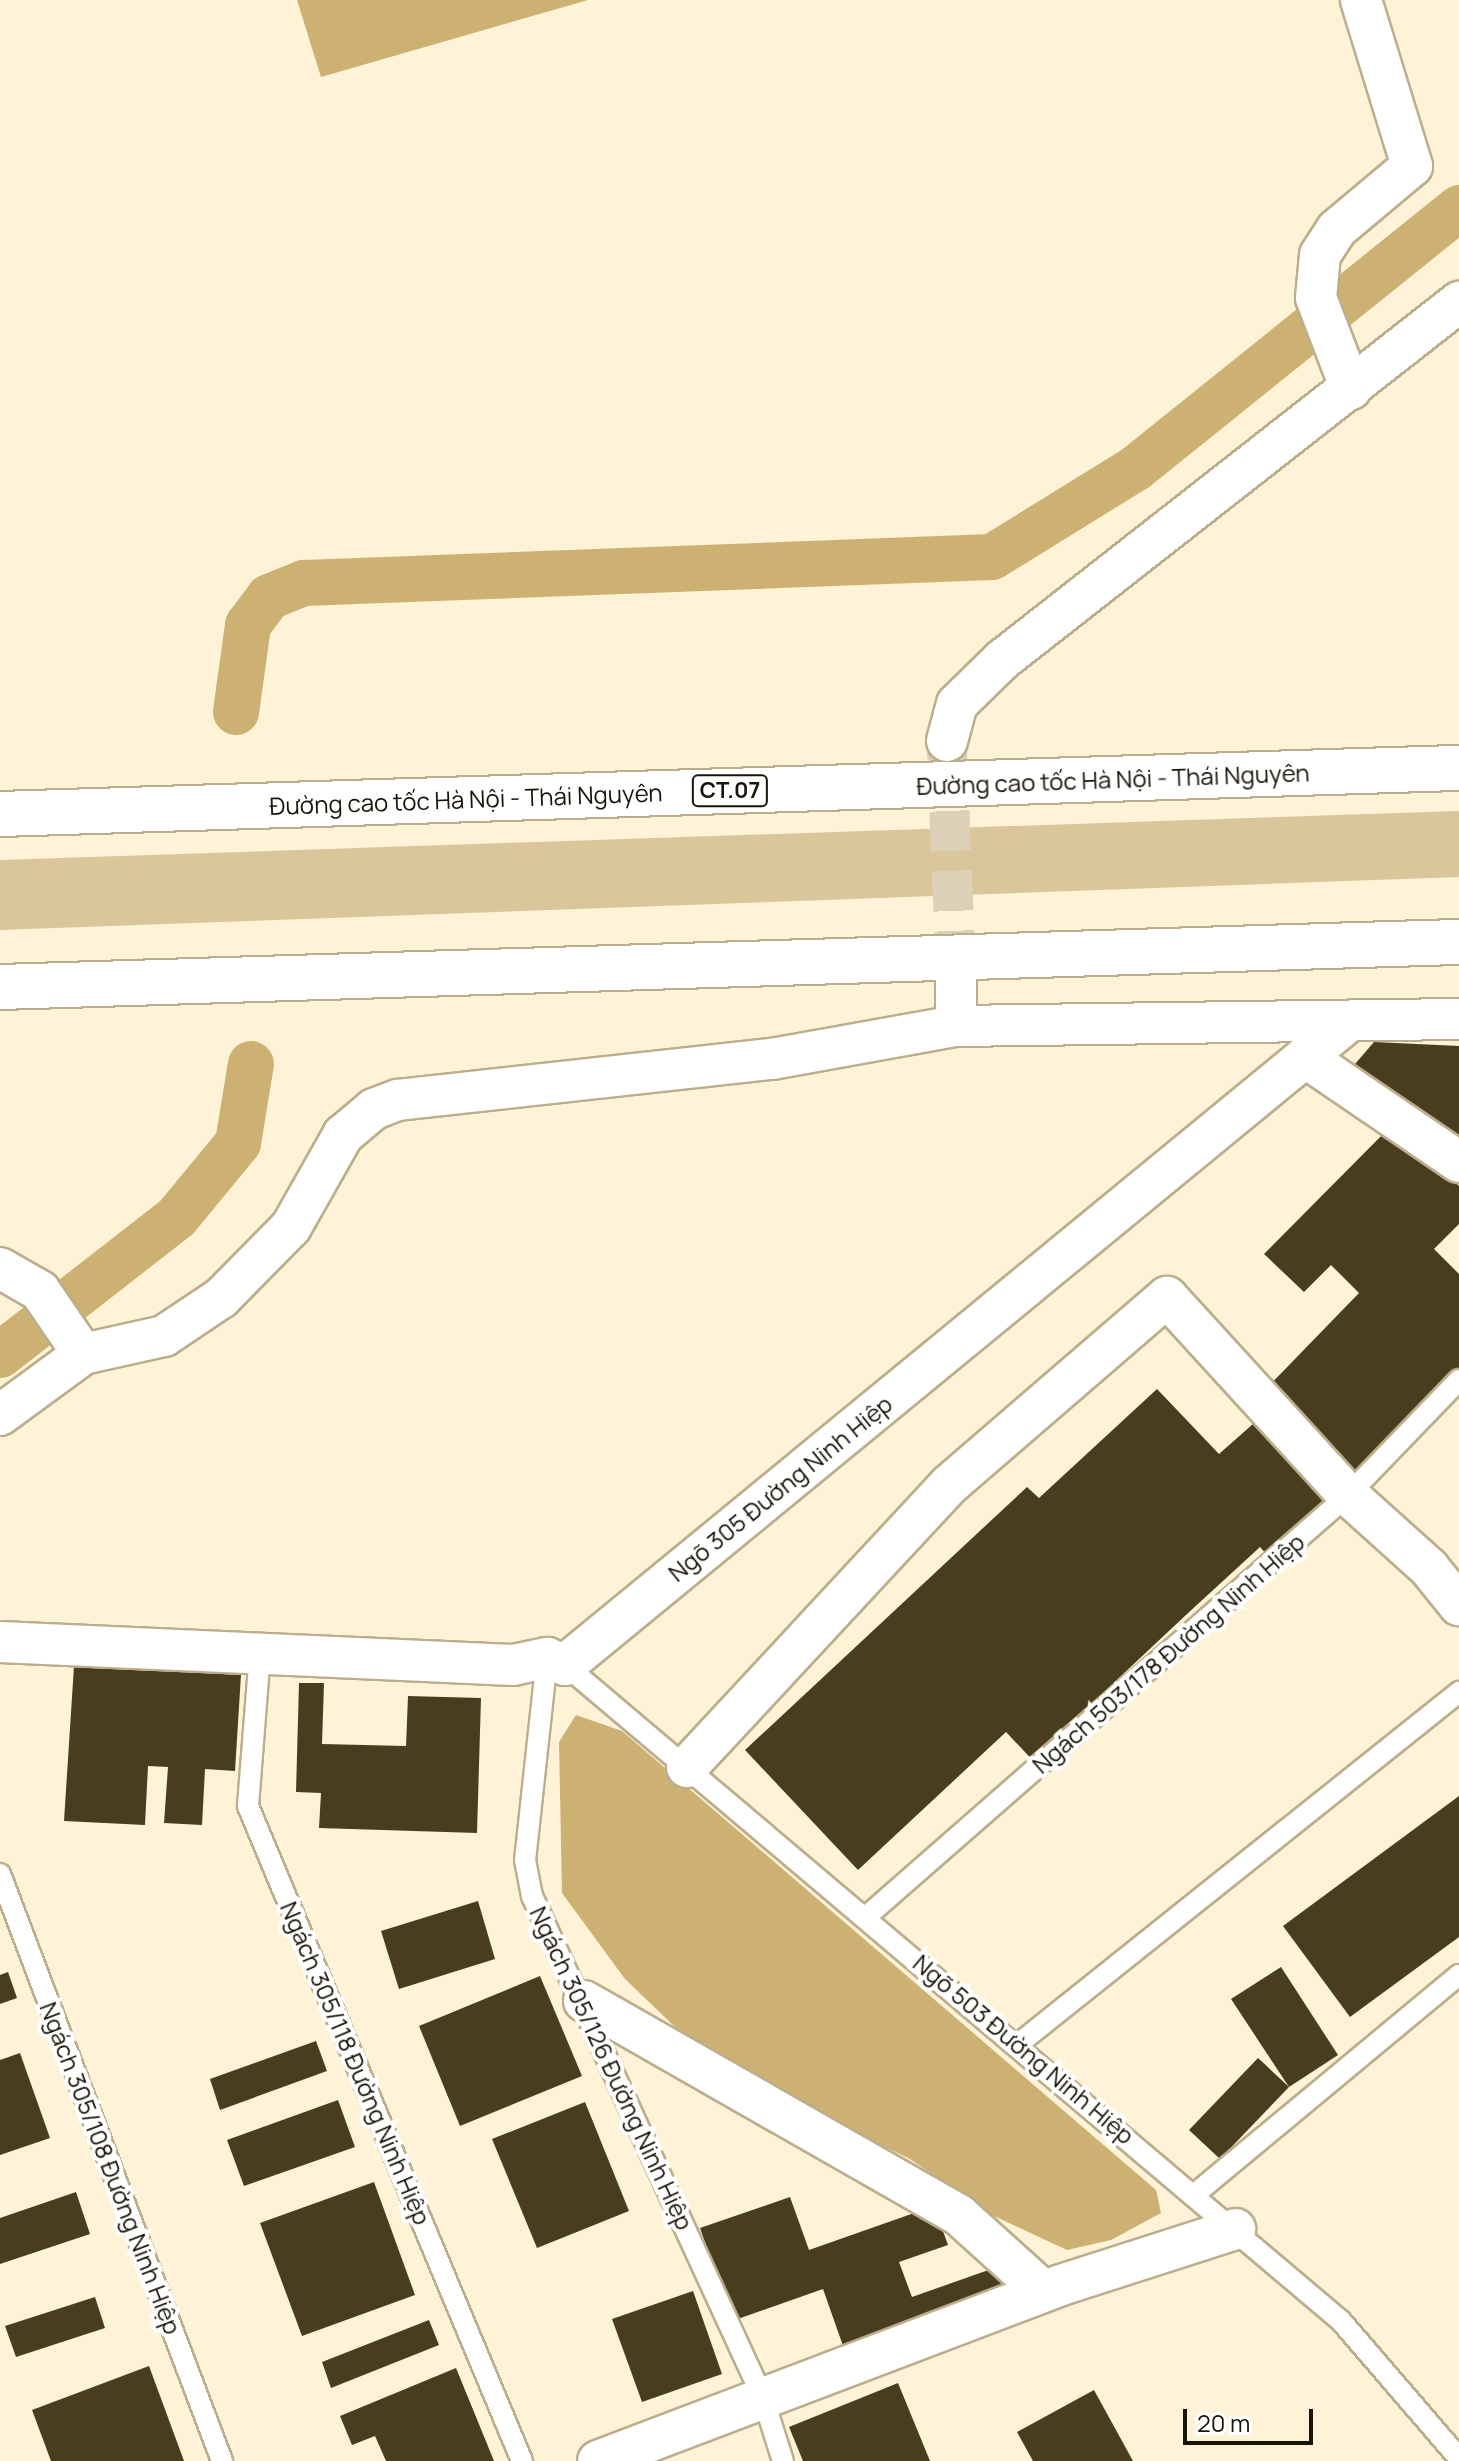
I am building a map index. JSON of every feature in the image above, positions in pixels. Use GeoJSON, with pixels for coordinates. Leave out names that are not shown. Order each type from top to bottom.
{"type":"FeatureCollection","features":[{"type":"Feature","properties":{"kind":"highway","name":"Đường cao tốc Hà Nội - Thái Nguyên"},"geometry":{"type":"LineString","coordinates":[[0,814],[1459,768]]}},
{"type":"Feature","properties":{"kind":"highway"},"geometry":{"type":"LineString","coordinates":[[0,987],[1459,942]]}},
{"type":"Feature","properties":{"kind":"street"},"geometry":{"type":"LineString","coordinates":[[1351,389],[1316,298],[1320,255],[1337,229],[1412,166],[1361,0]]}},
{"type":"Feature","properties":{"kind":"street"},"geometry":{"type":"LineString","coordinates":[[947,741],[957,704],[1002,660],[1459,302]]}},
{"type":"Feature","properties":{"kind":"street"},"geometry":{"type":"LineString","coordinates":[[956,971],[956,1026]]}},
{"type":"Feature","properties":{"kind":"street"},"geometry":{"type":"LineString","coordinates":[[0,1415],[78,1346],[164,1336],[221,1298],[291,1227],[343,1135],[374,1109],[398,1100],[772,1059],[956,1026],[1459,1019]]}},
{"type":"Feature","properties":{"kind":"street","name":"Ngõ 305 Đường Ninh Hiệp"},"geometry":{"type":"LineString","coordinates":[[0,1642],[513,1665],[556,1662],[1348,1022]]}},
{"type":"Feature","properties":{"kind":"street"},"geometry":{"type":"LineString","coordinates":[[1305,1057],[1459,1162]]}},
{"type":"Feature","properties":{"kind":"street"},"geometry":{"type":"LineString","coordinates":[[1,1264],[40,1291],[78,1346]]}},
{"type":"Feature","properties":{"kind":"street"},"geometry":{"type":"LineString","coordinates":[[687,1767],[949,1485],[1167,1297],[1348,1495],[1429,1568],[1459,1605]]}},
{"type":"Feature","properties":{"kind":"street"},"geometry":{"type":"LineString","coordinates":[[584,2001],[959,2215],[1043,2291]]}},
{"type":"Feature","properties":{"kind":"street"},"geometry":{"type":"LineString","coordinates":[[598,2461],[1043,2291],[1235,2229]]}},
{"type":"Feature","properties":{"kind":"lane","name":"Ngách 503/178 Đường Ninh Hiệp"},"geometry":{"type":"LineString","coordinates":[[867,1916],[1348,1495],[1459,1380]]}},
{"type":"Feature","properties":{"kind":"lane","name":"Ngách 305/118 Đường Ninh Hiệp"},"geometry":{"type":"LineString","coordinates":[[260,1653],[248,1806],[522,2461]]}},
{"type":"Feature","properties":{"kind":"lane","name":"Ngõ 503 Đường Ninh Hiệp"},"geometry":{"type":"LineString","coordinates":[[556,1662],[867,1916],[1341,2321],[1459,2458]]}},
{"type":"Feature","properties":{"kind":"lane","name":"Ngách 305/126 Đường Ninh Hiệp"},"geometry":{"type":"LineString","coordinates":[[556,1662],[525,1860],[532,1896],[584,2001],[763,2398],[783,2461]]}},
{"type":"Feature","properties":{"kind":"lane"},"geometry":{"type":"LineString","coordinates":[[1017,2045],[1459,1692]]}},
{"type":"Feature","properties":{"kind":"lane","name":"Ngách 305/108 Đường Ninh Hiệp"},"geometry":{"type":"LineString","coordinates":[[0,1874],[222,2461]]}},
{"type":"Feature","properties":{"kind":"lane"},"geometry":{"type":"LineString","coordinates":[[1195,2194],[1459,1975]]}},
{"type":"Feature","properties":{"kind":"shaded area"},"geometry":{"type":"Polygon","coordinates":[[[297,0],[588,0],[321,77],[297,0]]]}},
{"type":"Feature","properties":{"kind":"shaded area"},"geometry":{"type":"Polygon","coordinates":[[[1459,811],[1459,877],[0,930],[0,860],[1459,811]]]}},
{"type":"Feature","properties":{"kind":"shaded area"},"geometry":{"type":"Polygon","coordinates":[[[576,1715],[622,1731],[1156,2190],[1161,2213],[1111,2240],[1067,2250],[994,2216],[910,2159],[774,2093],[697,2048],[625,1979],[562,1893],[559,1742],[576,1715]]]}},
{"type":"Feature","properties":{"kind":"building"},"geometry":{"type":"Polygon","coordinates":[[[1374,1042],[1459,1046],[1459,1148],[1355,1064],[1374,1042]]]}},
{"type":"Feature","properties":{"kind":"building"},"geometry":{"type":"Polygon","coordinates":[[[1394,1123],[1459,1186],[1459,1224],[1434,1249],[1459,1274],[1459,1372],[1357,1477],[1266,1389],[1359,1293],[1331,1265],[1304,1292],[1264,1254],[1394,1123]]]}},
{"type":"Feature","properties":{"kind":"building"},"geometry":{"type":"Polygon","coordinates":[[[1157,1389],[1219,1454],[1262,1416],[1334,1492],[1267,1555],[1260,1547],[1187,1614],[1055,1738],[1039,1767],[1006,1732],[858,1870],[745,1750],[1027,1487],[1039,1498],[1157,1389]]]}},
{"type":"Feature","properties":{"kind":"building"},"geometry":{"type":"Polygon","coordinates":[[[74,1666],[241,1675],[235,1771],[205,1769],[202,1825],[164,1823],[168,1767],[148,1766],[145,1825],[64,1821],[74,1666]]]}},
{"type":"Feature","properties":{"kind":"building"},"geometry":{"type":"Polygon","coordinates":[[[299,1683],[324,1683],[322,1744],[406,1746],[408,1696],[481,1698],[477,1833],[319,1828],[321,1793],[296,1792],[299,1683]]]}},
{"type":"Feature","properties":{"kind":"building"},"geometry":{"type":"Polygon","coordinates":[[[1459,1796],[1459,1937],[1350,2017],[1283,1926],[1459,1796]]]}},
{"type":"Feature","properties":{"kind":"building"},"geometry":{"type":"Polygon","coordinates":[[[478,1901],[495,1959],[399,1989],[381,1931],[478,1901]]]}},
{"type":"Feature","properties":{"kind":"building"},"geometry":{"type":"Polygon","coordinates":[[[1281,1967],[1338,2055],[1289,2087],[1231,1999],[1281,1967]]]}},
{"type":"Feature","properties":{"kind":"building"},"geometry":{"type":"Polygon","coordinates":[[[8,1972],[17,1998],[0,2004],[0,1975],[8,1972]]]}},
{"type":"Feature","properties":{"kind":"building"},"geometry":{"type":"Polygon","coordinates":[[[540,1976],[582,2076],[460,2126],[419,2026],[540,1976]]]}},
{"type":"Feature","properties":{"kind":"building"},"geometry":{"type":"Polygon","coordinates":[[[316,2041],[327,2071],[220,2110],[210,2079],[316,2041]]]}},
{"type":"Feature","properties":{"kind":"building"},"geometry":{"type":"Polygon","coordinates":[[[20,2053],[50,2138],[0,2155],[0,2060],[20,2053]]]}},
{"type":"Feature","properties":{"kind":"building"},"geometry":{"type":"Polygon","coordinates":[[[1258,2058],[1289,2087],[1220,2159],[1189,2130],[1258,2058]]]}},
{"type":"Feature","properties":{"kind":"building"},"geometry":{"type":"Polygon","coordinates":[[[338,2100],[355,2147],[244,2186],[227,2140],[338,2100]]]}},
{"type":"Feature","properties":{"kind":"building"},"geometry":{"type":"Polygon","coordinates":[[[585,2102],[629,2211],[537,2248],[492,2139],[585,2102]]]}},
{"type":"Feature","properties":{"kind":"building"},"geometry":{"type":"Polygon","coordinates":[[[374,2182],[415,2295],[302,2336],[260,2223],[374,2182]]]}},
{"type":"Feature","properties":{"kind":"building"},"geometry":{"type":"Polygon","coordinates":[[[76,2192],[90,2234],[0,2264],[0,2218],[76,2192]]]}},
{"type":"Feature","properties":{"kind":"building"},"geometry":{"type":"Polygon","coordinates":[[[790,2197],[809,2250],[934,2206],[948,2245],[899,2262],[912,2297],[997,2267],[1010,2304],[848,2360],[823,2289],[732,2321],[700,2228],[790,2197]]]}},
{"type":"Feature","properties":{"kind":"building"},"geometry":{"type":"Polygon","coordinates":[[[693,2291],[722,2374],[642,2402],[612,2319],[693,2291]]]}},
{"type":"Feature","properties":{"kind":"building"},"geometry":{"type":"Polygon","coordinates":[[[95,2297],[105,2328],[16,2357],[5,2326],[95,2297]]]}},
{"type":"Feature","properties":{"kind":"building"},"geometry":{"type":"Polygon","coordinates":[[[429,2320],[439,2345],[331,2388],[322,2362],[429,2320]]]}},
{"type":"Feature","properties":{"kind":"building"},"geometry":{"type":"Polygon","coordinates":[[[149,2366],[184,2461],[51,2461],[32,2410],[149,2366]]]}},
{"type":"Feature","properties":{"kind":"building"},"geometry":{"type":"Polygon","coordinates":[[[456,2368],[494,2461],[386,2461],[375,2436],[352,2445],[340,2416],[456,2368]]]}},
{"type":"Feature","properties":{"kind":"building"},"geometry":{"type":"Polygon","coordinates":[[[898,2383],[930,2461],[803,2461],[789,2427],[898,2383]]]}},
{"type":"Feature","properties":{"kind":"building"},"geometry":{"type":"Polygon","coordinates":[[[1094,2390],[1133,2461],[1033,2461],[1017,2432],[1094,2390]]]}},
{"type":"Feature","properties":{"kind":"waterway"},"geometry":{"type":"LineString","coordinates":[[236,712],[248,625],[269,597],[304,583],[992,557],[1136,468],[1459,208]]}},
{"type":"Feature","properties":{"kind":"waterway"},"geometry":{"type":"LineString","coordinates":[[0,1355],[177,1217],[238,1143],[251,1064]]}},
{"type":"Feature","properties":{"kind":"tunnel"},"geometry":{"type":"LineString","coordinates":[[947,751],[956,971]]}}]}
